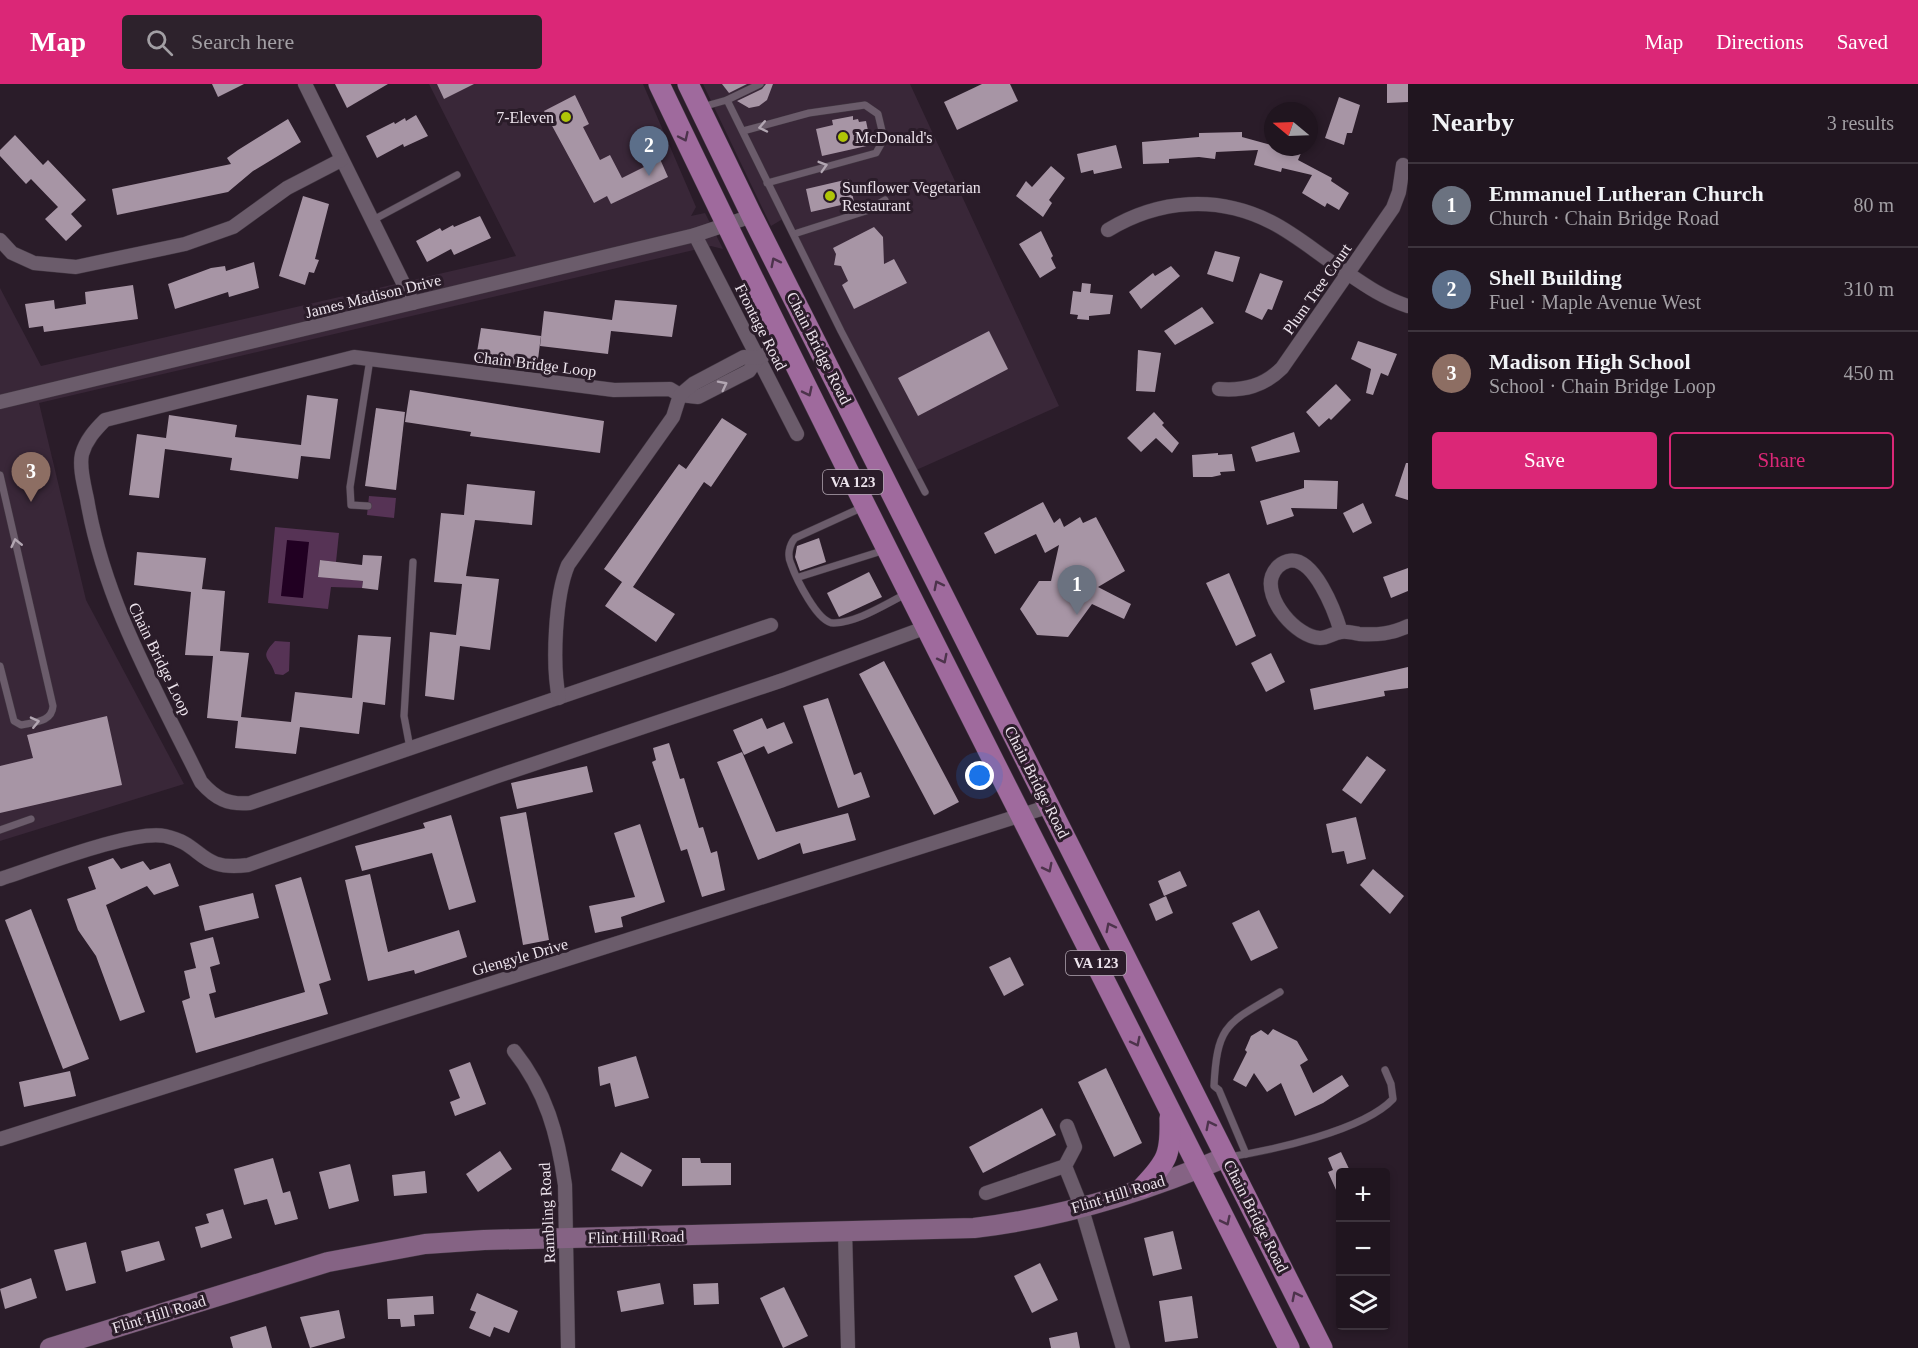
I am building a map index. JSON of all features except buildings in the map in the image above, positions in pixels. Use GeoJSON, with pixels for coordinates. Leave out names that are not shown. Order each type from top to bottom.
{"type":"FeatureCollection","features":[{"type":"Feature","properties":{"kind":"main road","name":"VA 123"},"geometry":{"type":"LineString","coordinates":[[659,84],[726,226]]}},
{"type":"Feature","properties":{"kind":"main road","name":"VA 123"},"geometry":{"type":"LineString","coordinates":[[688,84],[752,216]]}},
{"type":"Feature","properties":{"kind":"main road","name":"Chain Bridge Road"},"geometry":{"type":"LineString","coordinates":[[752,216],[1193,1092],[1236,1156],[1322,1348]]}},
{"type":"Feature","properties":{"kind":"main road","name":"Chain Bridge Road"},"geometry":{"type":"LineString","coordinates":[[726,226],[1289,1348]]}},
{"type":"Feature","properties":{"kind":"main road"},"geometry":{"type":"LineString","coordinates":[[1143,1187],[1162,1167],[1168,1155],[1170,1111]]}},
{"type":"Feature","properties":{"kind":"street"},"geometry":{"type":"LineString","coordinates":[[305,84],[413,303]]}},
{"type":"Feature","properties":{"kind":"street"},"geometry":{"type":"LineString","coordinates":[[0,240],[12,254],[34,263],[76,267],[185,244],[233,227],[287,188],[341,160]]}},
{"type":"Feature","properties":{"kind":"street","name":"Plum Tree Court"},"geometry":{"type":"LineString","coordinates":[[1219,389],[1249,388],[1275,375],[1393,208],[1399,192],[1403,165]]}},
{"type":"Feature","properties":{"kind":"street"},"geometry":{"type":"LineString","coordinates":[[1108,230],[1158,207],[1182,204],[1229,206],[1273,223],[1378,294],[1408,306]]}},
{"type":"Feature","properties":{"kind":"street","name":"James Madison Drive"},"geometry":{"type":"LineString","coordinates":[[0,402],[695,235],[752,216]]}},
{"type":"Feature","properties":{"kind":"street","name":"Frontage Road"},"geometry":{"type":"LineString","coordinates":[[695,235],[796,434]]}},
{"type":"Feature","properties":{"kind":"street","name":"Chain Bridge Loop"},"geometry":{"type":"LineString","coordinates":[[771,625],[250,803],[234,804],[211,793],[201,782],[122,623],[100,562],[82,472],[82,456],[87,441],[105,420],[354,357],[603,389],[670,389],[680,395],[698,397],[749,371],[758,358],[784,345]]}},
{"type":"Feature","properties":{"kind":"street"},"geometry":{"type":"LineString","coordinates":[[559,698],[554,677],[562,579],[568,565],[673,417],[680,395]]}},
{"type":"Feature","properties":{"kind":"street"},"geometry":{"type":"LineString","coordinates":[[1341,632],[1336,615],[1310,567],[1292,560],[1276,568],[1272,576],[1272,590],[1286,620],[1296,630],[1320,638],[1341,632],[1379,635],[1408,626]]}},
{"type":"Feature","properties":{"kind":"street"},"geometry":{"type":"LineString","coordinates":[[0,879],[128,838],[150,834],[181,842],[211,863],[227,868],[248,865],[495,777],[783,680],[927,627]]}},
{"type":"Feature","properties":{"kind":"street","name":"Glengyle Drive"},"geometry":{"type":"LineString","coordinates":[[0,1139],[414,1005],[576,958],[1050,806]]}},
{"type":"Feature","properties":{"kind":"street","name":"Rambling Road"},"geometry":{"type":"LineString","coordinates":[[514,1051],[530,1070],[554,1123],[565,1185],[568,1348]]}},
{"type":"Feature","properties":{"kind":"street"},"geometry":{"type":"LineString","coordinates":[[986,1193],[1065,1166],[1075,1147],[1067,1126]]}},
{"type":"Feature","properties":{"kind":"street","name":"Flint Hill Road"},"geometry":{"type":"LineString","coordinates":[[50,1348],[295,1272],[369,1253],[425,1244],[565,1238],[974,1228],[1011,1223],[1082,1206],[1236,1156]]}},
{"type":"Feature","properties":{"kind":"street"},"geometry":{"type":"LineString","coordinates":[[1065,1166],[1082,1206],[1123,1348]]}},
{"type":"Feature","properties":{"kind":"street"},"geometry":{"type":"LineString","coordinates":[[845,1230],[848,1348]]}},
{"type":"Feature","properties":{"kind":"lane"},"geometry":{"type":"LineString","coordinates":[[700,108],[727,100],[760,84]]}},
{"type":"Feature","properties":{"kind":"lane"},"geometry":{"type":"LineString","coordinates":[[727,100],[841,332],[925,492]]}},
{"type":"Feature","properties":{"kind":"lane"},"geometry":{"type":"LineString","coordinates":[[743,131],[809,113],[854,106],[865,105],[878,114],[884,139],[876,153],[767,183]]}},
{"type":"Feature","properties":{"kind":"lane"},"geometry":{"type":"LineString","coordinates":[[373,220],[457,175]]}},
{"type":"Feature","properties":{"kind":"lane"},"geometry":{"type":"LineString","coordinates":[[794,234],[866,211],[885,200]]}},
{"type":"Feature","properties":{"kind":"lane"},"geometry":{"type":"LineString","coordinates":[[368,506],[351,505],[350,487],[370,359]]}},
{"type":"Feature","properties":{"kind":"lane"},"geometry":{"type":"LineString","coordinates":[[0,475],[54,705],[53,713],[47,719],[21,725],[14,721],[0,666]]}},
{"type":"Feature","properties":{"kind":"lane"},"geometry":{"type":"LineString","coordinates":[[865,506],[795,538],[790,547],[790,563],[812,606],[826,621],[832,623],[855,618],[909,592]]}},
{"type":"Feature","properties":{"kind":"lane"},"geometry":{"type":"LineString","coordinates":[[799,577],[887,549]]}},
{"type":"Feature","properties":{"kind":"lane"},"geometry":{"type":"LineString","coordinates":[[410,748],[404,716],[413,562]]}},
{"type":"Feature","properties":{"kind":"lane"},"geometry":{"type":"LineString","coordinates":[[0,830],[31,819]]}},
{"type":"Feature","properties":{"kind":"lane"},"geometry":{"type":"LineString","coordinates":[[1214,1086],[1217,1045],[1231,1022],[1280,992]]}},
{"type":"Feature","properties":{"kind":"lane"},"geometry":{"type":"LineString","coordinates":[[1214,1086],[1219,1090],[1236,1156],[1319,1135],[1363,1119],[1385,1107],[1393,1099],[1391,1083],[1385,1070]]}},
{"type":"Feature","properties":{"kind":"lane"},"geometry":{"type":"LineString","coordinates":[[1193,1092],[1214,1086]]}},
{"type":"Feature","properties":{"kind":"shaded area"},"geometry":{"type":"Polygon","coordinates":[[[429,84],[643,84],[696,207],[691,216],[705,213],[723,249],[711,246],[39,403],[86,600],[184,784],[0,841],[0,288],[41,366],[516,256],[429,84]]]}},
{"type":"Feature","properties":{"kind":"shaded area"},"geometry":{"type":"Polygon","coordinates":[[[703,84],[910,84],[1059,406],[914,471],[786,217],[771,226],[703,84]]]}},
{"type":"Feature","properties":{"kind":"shaded area"},"geometry":{"type":"Polygon","coordinates":[[[369,496],[396,498],[394,518],[367,515],[369,496]]]}},
{"type":"Feature","properties":{"kind":"shaded area"},"geometry":{"type":"Polygon","coordinates":[[[275,527],[339,533],[336,562],[320,560],[318,576],[363,581],[362,588],[331,587],[328,609],[268,603],[275,527]]]}},
{"type":"Feature","properties":{"kind":"shaded area"},"geometry":{"type":"Polygon","coordinates":[[[287,540],[309,542],[303,598],[281,596],[287,540]]]}},
{"type":"Feature","properties":{"kind":"shaded area"},"geometry":{"type":"Polygon","coordinates":[[[275,641],[290,642],[289,671],[283,675],[275,674],[266,655],[275,641]]]}},
{"type":"Feature","properties":{"kind":"place","name":"7-Eleven"},"geometry":{"type":"Point","coordinates":[566,117]}},
{"type":"Feature","properties":{"kind":"place","name":"McDonald's"},"geometry":{"type":"Point","coordinates":[843,137]}},
{"type":"Feature","properties":{"kind":"place","name":"Shell Building"},"geometry":{"type":"Point","coordinates":[649,176]}},
{"type":"Feature","properties":{"kind":"place","name":"Sunflower Vegetarian Restaurant"},"geometry":{"type":"Point","coordinates":[830,196]}},
{"type":"Feature","properties":{"kind":"place","name":"Madison High School"},"geometry":{"type":"Point","coordinates":[31,502]}},
{"type":"Feature","properties":{"kind":"place","name":"Emmanuel Lutheran Church"},"geometry":{"type":"Point","coordinates":[1077,615]}}]}
